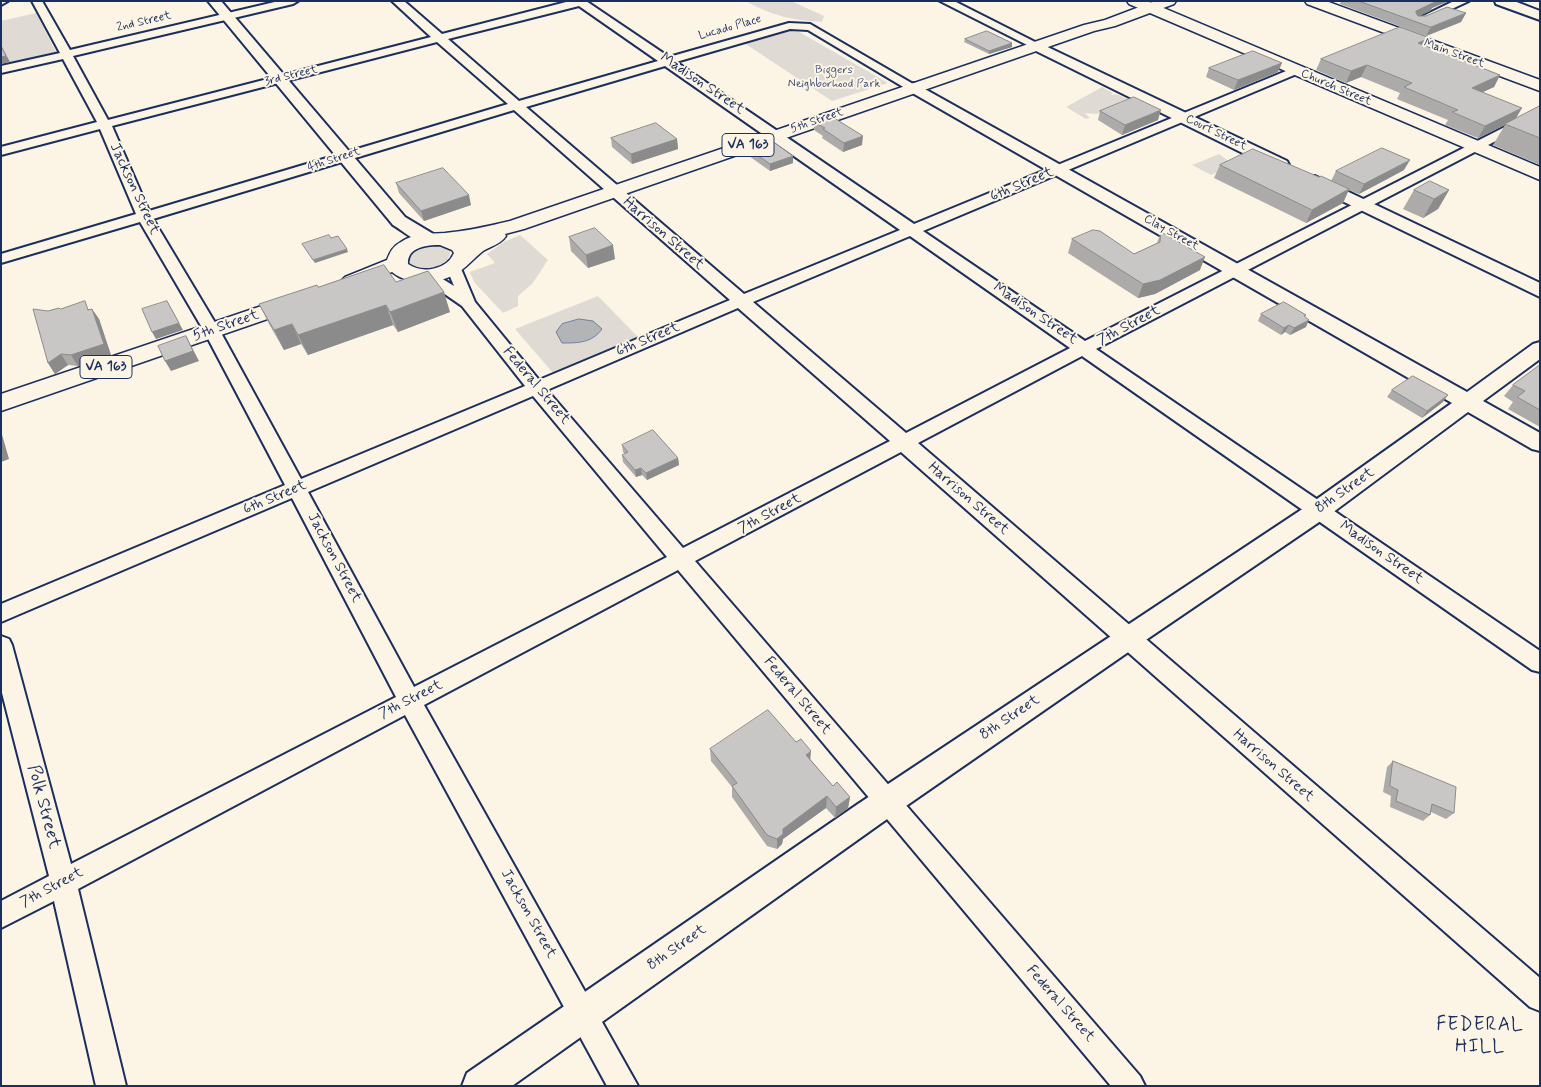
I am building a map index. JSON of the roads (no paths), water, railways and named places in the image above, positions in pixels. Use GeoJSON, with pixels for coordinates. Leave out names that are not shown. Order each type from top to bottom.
{"type":"FeatureCollection","features":[{"type":"Feature","properties":{"kind":"main road","name":"5th Street"},"geometry":{"type":"LineString","coordinates":[[403,261],[437,239],[482,234],[517,225],[1089,28],[1110,23],[1142,4],[1169,1]]}},
{"type":"Feature","properties":{"kind":"main road","name":"Main Street"},"geometry":{"type":"LineString","coordinates":[[1312,1],[1540,86]]}},
{"type":"Feature","properties":{"kind":"main road","name":"Church Street"},"geometry":{"type":"LineString","coordinates":[[1142,4],[1295,71],[1540,174]]}},
{"type":"Feature","properties":{"kind":"main road","name":"5th Street"},"geometry":{"type":"LineString","coordinates":[[428,276],[438,274],[458,262],[476,247],[517,225]]}},
{"type":"Feature","properties":{"kind":"main road"},"geometry":{"type":"LineString","coordinates":[[437,239],[458,244],[464,253],[458,262]]}},
{"type":"Feature","properties":{"kind":"main road"},"geometry":{"type":"LineString","coordinates":[[403,261],[416,276],[428,276]]}},
{"type":"Feature","properties":{"kind":"main road","name":"5th Street"},"geometry":{"type":"LineString","coordinates":[[1,403],[318,294]]}},
{"type":"Feature","properties":{"kind":"street","name":"Jackson Street"},"geometry":{"type":"LineString","coordinates":[[37,1],[105,125],[144,216],[212,331],[410,701],[623,1086]]}},
{"type":"Feature","properties":{"kind":"street"},"geometry":{"type":"LineString","coordinates":[[214,1],[399,221],[437,239]]}},
{"type":"Feature","properties":{"kind":"street","name":"2nd Street"},"geometry":{"type":"LineString","coordinates":[[1,70],[293,1]]}},
{"type":"Feature","properties":{"kind":"street","name":"Harrison Street"},"geometry":{"type":"LineString","coordinates":[[397,1],[740,302],[1540,997]]}},
{"type":"Feature","properties":{"kind":"street","name":"Court Street"},"geometry":{"type":"LineString","coordinates":[[945,1],[1540,291]]}},
{"type":"Feature","properties":{"kind":"street"},"geometry":{"type":"LineString","coordinates":[[1418,21],[1464,1]]}},
{"type":"Feature","properties":{"kind":"street"},"geometry":{"type":"LineString","coordinates":[[1501,1],[1540,16]]}},
{"type":"Feature","properties":{"kind":"street","name":"3rd Street"},"geometry":{"type":"LineString","coordinates":[[1,151],[579,2]]}},
{"type":"Feature","properties":{"kind":"street","name":"Madison Street"},"geometry":{"type":"LineString","coordinates":[[579,2],[776,135],[1540,662]]}},
{"type":"Feature","properties":{"kind":"street","name":"Lucado Place"},"geometry":{"type":"LineString","coordinates":[[667,61],[789,26],[802,26]]}},
{"type":"Feature","properties":{"kind":"street","name":"Clay Street"},"geometry":{"type":"LineString","coordinates":[[802,26],[810,27],[914,88],[1540,443]]}},
{"type":"Feature","properties":{"kind":"street","name":"4th Street"},"geometry":{"type":"LineString","coordinates":[[1,259],[667,61]]}},
{"type":"Feature","properties":{"kind":"street","name":"6th Street"},"geometry":{"type":"LineString","coordinates":[[1,613],[1295,71]]}},
{"type":"Feature","properties":{"kind":"street","name":"7th Street"},"geometry":{"type":"LineString","coordinates":[[1,915],[904,444],[1235,269],[1540,113]]}},
{"type":"Feature","properties":{"kind":"street"},"geometry":{"type":"LineString","coordinates":[[399,221],[403,261]]}},
{"type":"Feature","properties":{"kind":"street","name":"Federal Street"},"geometry":{"type":"LineString","coordinates":[[458,262],[468,303]]}},
{"type":"Feature","properties":{"kind":"street","name":"Federal Street"},"geometry":{"type":"LineString","coordinates":[[428,276],[468,303],[536,388],[886,802],[1130,1086]]}},
{"type":"Feature","properties":{"kind":"street","name":"8th Street"},"geometry":{"type":"LineString","coordinates":[[480,1086],[886,802],[1318,510],[1459,410],[1467,402],[1540,349]]}},
{"type":"Feature","properties":{"kind":"street","name":"Polk Street"},"geometry":{"type":"LineString","coordinates":[[1,645],[63,882],[111,1086]]}},
{"type":"Feature","properties":{"kind":"district","name":"FEDERAL HILL"},"geometry":{"type":"Point","coordinates":[1480,1037]}},
{"type":"Feature","properties":{"kind":"park label","name":"Biggers Neighborhood Park"},"geometry":{"type":"Point","coordinates":[834,77]}}]}
